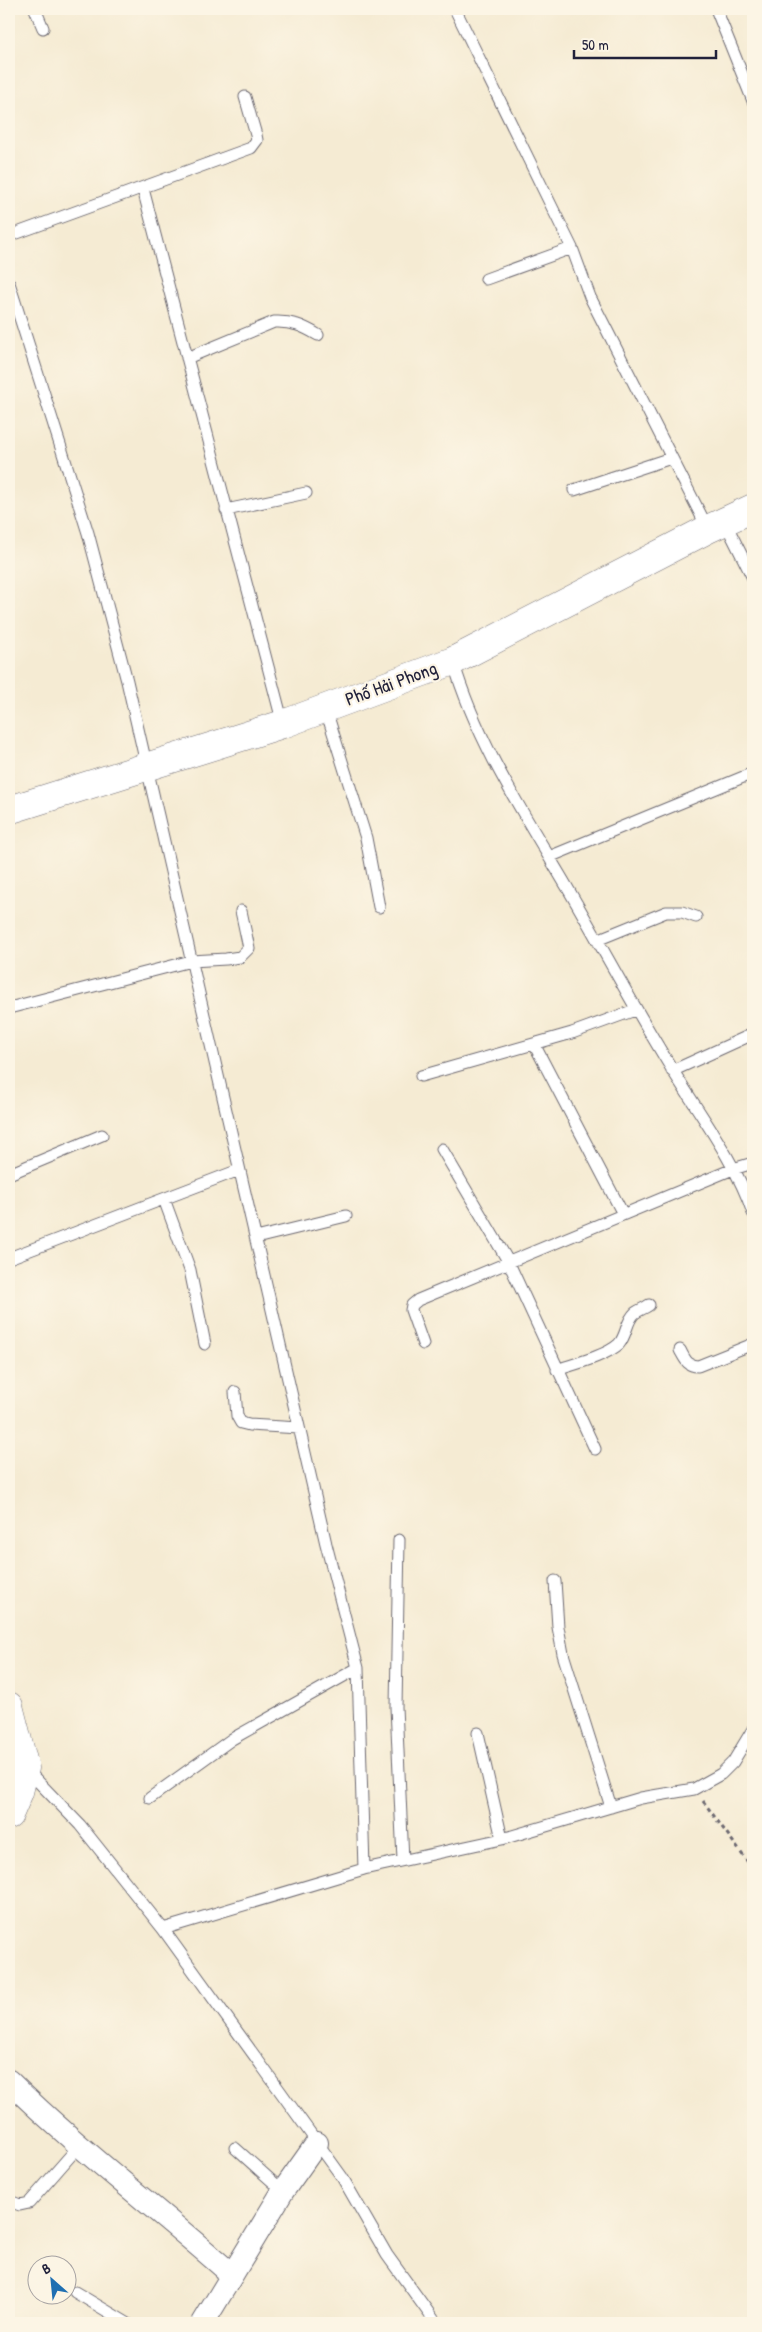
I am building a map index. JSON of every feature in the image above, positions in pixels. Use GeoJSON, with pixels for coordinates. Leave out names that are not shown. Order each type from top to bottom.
{"type":"FeatureCollection","features":[{"type":"Feature","properties":{"kind":"street","name":"Phố Hải Phong"},"geometry":{"type":"LineString","coordinates":[[9,810],[283,724],[447,663],[753,508]]}},
{"type":"Feature","properties":{"kind":"street"},"geometry":{"type":"LineString","coordinates":[[9,1706],[25,1768],[9,1815]]}},
{"type":"Feature","properties":{"kind":"street"},"geometry":{"type":"LineString","coordinates":[[9,2081],[79,2146],[166,2217],[231,2274]]}},
{"type":"Feature","properties":{"kind":"street"},"geometry":{"type":"LineString","coordinates":[[203,2323],[283,2191],[323,2152]]}},
{"type":"Feature","properties":{"kind":"lane"},"geometry":{"type":"LineString","coordinates":[[35,9],[43,28]]}},
{"type":"Feature","properties":{"kind":"lane"},"geometry":{"type":"LineString","coordinates":[[455,9],[572,248],[590,297],[671,458],[753,578]]}},
{"type":"Feature","properties":{"kind":"lane"},"geometry":{"type":"LineString","coordinates":[[716,9],[753,101]]}},
{"type":"Feature","properties":{"kind":"lane"},"geometry":{"type":"LineString","coordinates":[[9,236],[252,148],[257,140],[245,97]]}},
{"type":"Feature","properties":{"kind":"lane"},"geometry":{"type":"LineString","coordinates":[[143,189],[283,724]]}},
{"type":"Feature","properties":{"kind":"lane"},"geometry":{"type":"LineString","coordinates":[[486,279],[572,248]]}},
{"type":"Feature","properties":{"kind":"lane"},"geometry":{"type":"LineString","coordinates":[[9,283],[88,533],[127,681],[239,1170],[358,1668],[369,1868]]}},
{"type":"Feature","properties":{"kind":"lane"},"geometry":{"type":"LineString","coordinates":[[187,358],[274,322],[287,321],[304,327],[318,335]]}},
{"type":"Feature","properties":{"kind":"lane"},"geometry":{"type":"LineString","coordinates":[[574,490],[671,458]]}},
{"type":"Feature","properties":{"kind":"lane"},"geometry":{"type":"LineString","coordinates":[[226,510],[306,493]]}},
{"type":"Feature","properties":{"kind":"lane"},"geometry":{"type":"LineString","coordinates":[[447,663],[488,752],[597,940],[635,1010],[733,1169],[748,1198],[753,1213]]}},
{"type":"Feature","properties":{"kind":"lane"},"geometry":{"type":"LineString","coordinates":[[325,707],[366,838],[379,907]]}},
{"type":"Feature","properties":{"kind":"lane"},"geometry":{"type":"LineString","coordinates":[[549,857],[753,773]]}},
{"type":"Feature","properties":{"kind":"lane"},"geometry":{"type":"LineString","coordinates":[[9,1008],[191,961],[226,959],[240,956],[249,948],[241,911]]}},
{"type":"Feature","properties":{"kind":"lane"},"geometry":{"type":"LineString","coordinates":[[597,940],[666,912],[682,912],[696,917]]}},
{"type":"Feature","properties":{"kind":"lane"},"geometry":{"type":"LineString","coordinates":[[422,1076],[534,1044],[635,1010]]}},
{"type":"Feature","properties":{"kind":"lane"},"geometry":{"type":"LineString","coordinates":[[672,1071],[753,1034]]}},
{"type":"Feature","properties":{"kind":"lane"},"geometry":{"type":"LineString","coordinates":[[534,1044],[623,1214]]}},
{"type":"Feature","properties":{"kind":"lane"},"geometry":{"type":"LineString","coordinates":[[9,1174],[102,1135]]}},
{"type":"Feature","properties":{"kind":"lane"},"geometry":{"type":"LineString","coordinates":[[442,1149],[508,1261],[595,1449]]}},
{"type":"Feature","properties":{"kind":"lane"},"geometry":{"type":"LineString","coordinates":[[423,1344],[411,1310],[412,1305],[418,1300],[508,1261],[733,1169],[753,1163]]}},
{"type":"Feature","properties":{"kind":"lane"},"geometry":{"type":"LineString","coordinates":[[9,1258],[239,1170]]}},
{"type":"Feature","properties":{"kind":"lane"},"geometry":{"type":"LineString","coordinates":[[164,1199],[190,1270],[205,1344]]}},
{"type":"Feature","properties":{"kind":"lane"},"geometry":{"type":"LineString","coordinates":[[256,1238],[346,1216]]}},
{"type":"Feature","properties":{"kind":"lane"},"geometry":{"type":"LineString","coordinates":[[557,1370],[604,1353],[618,1344],[635,1313],[649,1305]]}},
{"type":"Feature","properties":{"kind":"lane"},"geometry":{"type":"LineString","coordinates":[[680,1350],[686,1362],[692,1366],[698,1366],[753,1344]]}},
{"type":"Feature","properties":{"kind":"lane"},"geometry":{"type":"LineString","coordinates":[[235,1392],[237,1416],[241,1423],[249,1426],[300,1428]]}},
{"type":"Feature","properties":{"kind":"lane"},"geometry":{"type":"LineString","coordinates":[[398,1862],[396,1707],[399,1540]]}},
{"type":"Feature","properties":{"kind":"lane"},"geometry":{"type":"LineString","coordinates":[[555,1581],[558,1628],[563,1654],[611,1807]]}},
{"type":"Feature","properties":{"kind":"lane"},"geometry":{"type":"LineString","coordinates":[[150,1798],[232,1739],[358,1668]]}},
{"type":"Feature","properties":{"kind":"lane"},"geometry":{"type":"LineString","coordinates":[[164,1929],[369,1868],[502,1839],[641,1798],[694,1789],[721,1774],[733,1762],[753,1729]]}},
{"type":"Feature","properties":{"kind":"lane"},"geometry":{"type":"LineString","coordinates":[[478,1732],[502,1839]]}},
{"type":"Feature","properties":{"kind":"lane"},"geometry":{"type":"LineString","coordinates":[[25,1768],[80,1825],[164,1929],[342,2177],[387,2255],[436,2323]]}},
{"type":"Feature","properties":{"kind":"lane"},"geometry":{"type":"LineString","coordinates":[[12,2202],[20,2205],[29,2203],[79,2146]]}},
{"type":"Feature","properties":{"kind":"lane"},"geometry":{"type":"LineString","coordinates":[[235,2148],[283,2191]]}},
{"type":"Feature","properties":{"kind":"lane"},"geometry":{"type":"LineString","coordinates":[[78,2294],[128,2323]]}},
{"type":"Feature","properties":{"kind":"path"},"geometry":{"type":"LineString","coordinates":[[694,1789],[753,1869]]}}]}
